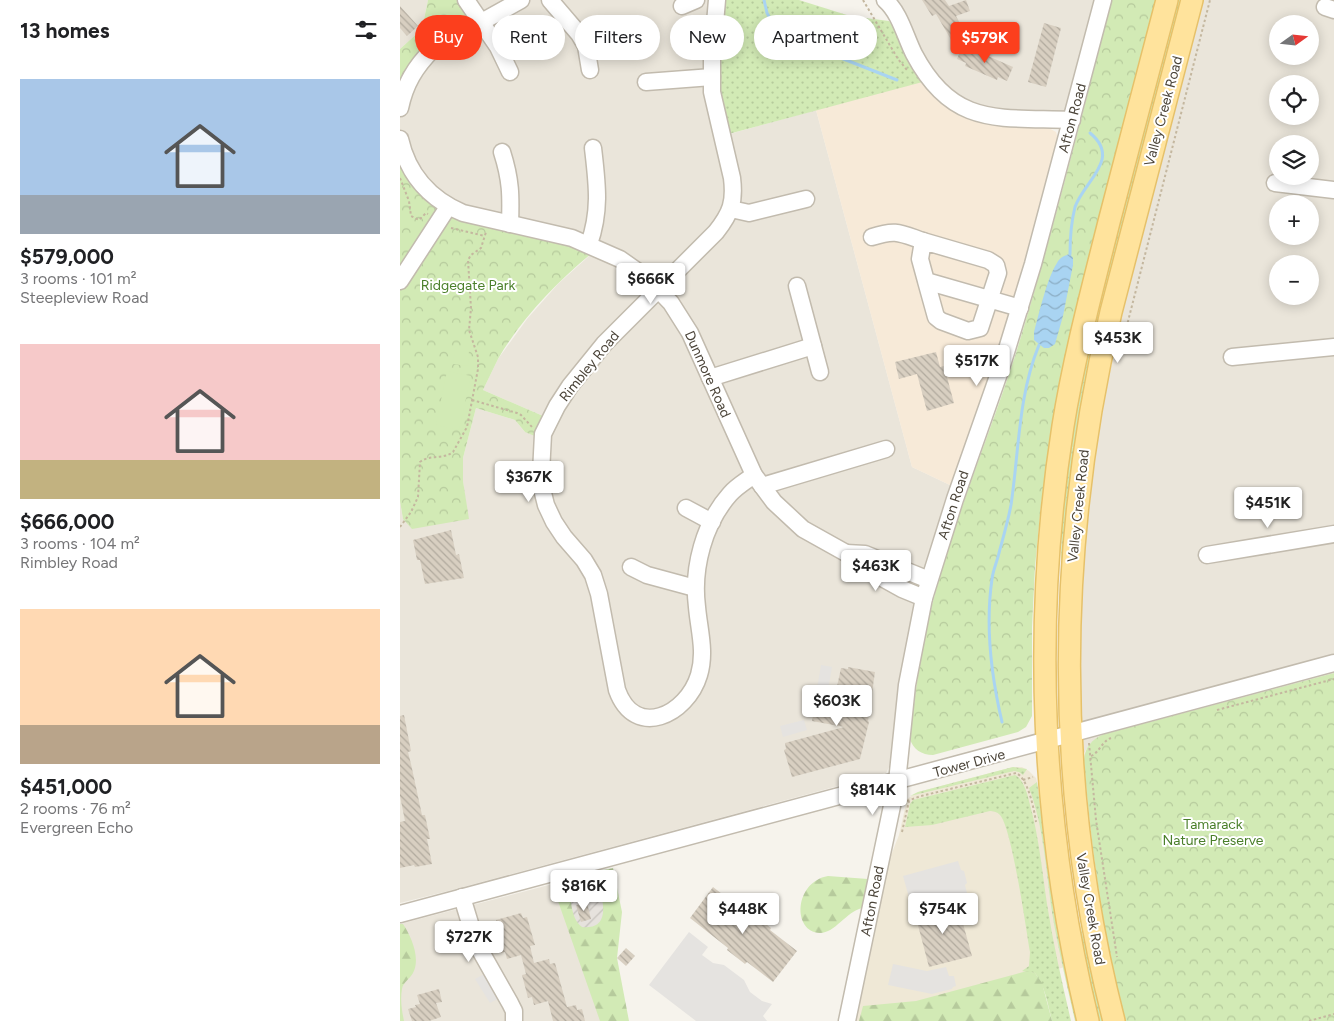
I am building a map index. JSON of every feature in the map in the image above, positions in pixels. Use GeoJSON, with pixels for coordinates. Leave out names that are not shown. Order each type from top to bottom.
{"type":"FeatureCollection","features":[{"type":"Feature","properties":{"kind":"main road","name":"Valley Creek Road"},"geometry":{"type":"LineString","coordinates":[[1088,1021],[1073,952],[1060,876],[1051,801],[1046,741],[1045,602],[1053,501],[1063,424],[1083,324],[1167,0]]}},
{"type":"Feature","properties":{"kind":"main road","name":"Valley Creek Road"},"geometry":{"type":"LineString","coordinates":[[1114,1021],[1097,949],[1084,876],[1077,817],[1070,734],[1069,641],[1072,564],[1078,496],[1090,412],[1111,312],[1192,0]]}},
{"type":"Feature","properties":{"kind":"street"},"geometry":{"type":"LineString","coordinates":[[466,0],[476,15]]}},
{"type":"Feature","properties":{"kind":"street"},"geometry":{"type":"LineString","coordinates":[[482,21],[521,0]]}},
{"type":"Feature","properties":{"kind":"street"},"geometry":{"type":"LineString","coordinates":[[550,0],[579,34],[586,46],[590,70]]}},
{"type":"Feature","properties":{"kind":"street","name":"Rimbley Road"},"geometry":{"type":"LineString","coordinates":[[716,0],[712,77],[715,107],[732,178],[731,209],[726,220],[716,232],[604,344],[556,406],[543,434],[541,472],[542,489],[546,505],[564,537],[584,560],[593,575],[599,594],[617,690],[625,706],[641,717],[659,718],[673,711],[685,701],[694,689],[700,674],[702,657],[702,642],[695,588],[698,560],[712,522],[731,493],[758,480]]}},
{"type":"Feature","properties":{"kind":"street"},"geometry":{"type":"LineString","coordinates":[[879,0],[889,21],[906,39]]}},
{"type":"Feature","properties":{"kind":"street"},"geometry":{"type":"LineString","coordinates":[[885,0],[896,15],[906,39],[930,80],[945,96],[959,106],[975,113],[995,116],[1072,120]]}},
{"type":"Feature","properties":{"kind":"street","name":"Afton Road"},"geometry":{"type":"LineString","coordinates":[[847,1021],[896,782],[907,686],[924,598],[954,499],[1020,308],[1103,0]]}},
{"type":"Feature","properties":{"kind":"street"},"geometry":{"type":"LineString","coordinates":[[482,25],[498,47],[510,72]]}},
{"type":"Feature","properties":{"kind":"street"},"geometry":{"type":"LineString","coordinates":[[400,108],[406,86],[422,60]]}},
{"type":"Feature","properties":{"kind":"street"},"geometry":{"type":"LineString","coordinates":[[646,82],[712,77]]}},
{"type":"Feature","properties":{"kind":"street","name":"Dunmore Road"},"geometry":{"type":"LineString","coordinates":[[400,140],[409,168],[418,181],[431,195],[448,206],[463,213],[489,220],[572,238],[620,259],[642,274],[680,316],[690,333],[758,480],[774,502],[804,529],[846,553],[859,564],[884,579],[924,598]]}},
{"type":"Feature","properties":{"kind":"street"},"geometry":{"type":"LineString","coordinates":[[589,244],[598,211],[598,186],[593,148]]}},
{"type":"Feature","properties":{"kind":"street"},"geometry":{"type":"LineString","coordinates":[[502,152],[509,173],[511,190],[510,224]]}},
{"type":"Feature","properties":{"kind":"street"},"geometry":{"type":"LineString","coordinates":[[1293,185],[1334,190]]}},
{"type":"Feature","properties":{"kind":"street"},"geometry":{"type":"LineString","coordinates":[[731,209],[749,213],[806,199]]}},
{"type":"Feature","properties":{"kind":"street"},"geometry":{"type":"LineString","coordinates":[[400,281],[448,206]]}},
{"type":"Feature","properties":{"kind":"street"},"geometry":{"type":"LineString","coordinates":[[872,238],[888,232],[899,233],[992,262],[996,265],[998,273],[980,328],[968,331],[941,321],[936,317],[920,259],[923,241]]}},
{"type":"Feature","properties":{"kind":"street"},"geometry":{"type":"LineString","coordinates":[[926,281],[1020,308]]}},
{"type":"Feature","properties":{"kind":"street"},"geometry":{"type":"LineString","coordinates":[[797,286],[820,372]]}},
{"type":"Feature","properties":{"kind":"street"},"geometry":{"type":"LineString","coordinates":[[710,378],[813,346]]}},
{"type":"Feature","properties":{"kind":"street"},"geometry":{"type":"LineString","coordinates":[[1232,357],[1334,346]]}},
{"type":"Feature","properties":{"kind":"street"},"geometry":{"type":"LineString","coordinates":[[758,480],[886,449]]}},
{"type":"Feature","properties":{"kind":"street"},"geometry":{"type":"LineString","coordinates":[[686,508],[712,522]]}},
{"type":"Feature","properties":{"kind":"street"},"geometry":{"type":"LineString","coordinates":[[1206,555],[1334,534]]}},
{"type":"Feature","properties":{"kind":"street","name":"Dunmore Road"},"geometry":{"type":"LineString","coordinates":[[846,553],[865,554],[929,580]]}},
{"type":"Feature","properties":{"kind":"street"},"geometry":{"type":"LineString","coordinates":[[631,567],[647,575],[695,588]]}},
{"type":"Feature","properties":{"kind":"street","name":"Tower Drive"},"geometry":{"type":"LineString","coordinates":[[400,914],[1334,663]]}},
{"type":"Feature","properties":{"kind":"street"},"geometry":{"type":"LineString","coordinates":[[462,897],[476,943],[510,1003],[514,1012],[514,1021]]}},
{"type":"Feature","properties":{"kind":"path"},"geometry":{"type":"LineString","coordinates":[[1123,341],[1210,0]]}},
{"type":"Feature","properties":{"kind":"path"},"geometry":{"type":"LineString","coordinates":[[400,527],[418,498],[420,462],[429,456],[445,456],[453,452],[467,427],[478,369],[478,357],[469,330],[471,308],[468,260],[471,255],[481,248],[489,220]]}},
{"type":"Feature","properties":{"kind":"path"},"geometry":{"type":"LineString","coordinates":[[472,400],[521,415],[533,429],[543,434]]}},
{"type":"Feature","properties":{"kind":"path"},"geometry":{"type":"LineString","coordinates":[[1210,712],[1334,678]]}},
{"type":"Feature","properties":{"kind":"path"},"geometry":{"type":"LineString","coordinates":[[1118,736],[1108,739],[1103,743],[1096,754],[1091,756],[1090,763],[1096,820],[1118,962]]}},
{"type":"Feature","properties":{"kind":"path"},"geometry":{"type":"LineString","coordinates":[[909,801],[913,798],[1012,773],[1018,774],[1023,780]]}},
{"type":"Feature","properties":{"kind":"path"},"geometry":{"type":"LineString","coordinates":[[1309,1021],[1334,1014]]}},
{"type":"Feature","properties":{"kind":"shaded area"},"geometry":{"type":"Polygon","coordinates":[[[400,0],[428,0],[425,15],[415,15],[415,35],[400,49],[400,0]]]}},
{"type":"Feature","properties":{"kind":"shaded area"},"geometry":{"type":"Polygon","coordinates":[[[466,0],[717,0],[718,15],[670,15],[670,60],[719,60],[722,136],[816,110],[912,467],[952,486],[918,590],[891,763],[886,773],[400,903],[400,501],[403,519],[468,519],[463,481],[463,458],[476,408],[515,420],[525,432],[550,419],[483,390],[498,359],[527,319],[558,284],[598,248],[431,195],[400,140],[400,108],[429,60],[482,60],[482,15],[457,15],[466,0]]]}},
{"type":"Feature","properties":{"kind":"shaded area"},"geometry":{"type":"Polygon","coordinates":[[[885,0],[1103,0],[1072,120],[995,116],[945,96],[885,0]]]}},
{"type":"Feature","properties":{"kind":"shaded area"},"geometry":{"type":"Polygon","coordinates":[[[1203,0],[1334,0],[1334,673],[1101,735],[1090,744],[1084,753],[1084,761],[1079,676],[1079,627],[1086,515],[1099,422],[1126,296],[1203,0]]]}},
{"type":"Feature","properties":{"kind":"shaded area"},"geometry":{"type":"Polygon","coordinates":[[[919,79],[938,101],[964,117],[990,124],[1047,127],[1056,132],[1058,139],[998,351],[952,486],[912,467],[816,110],[920,82],[919,79]]]}},
{"type":"Feature","properties":{"kind":"shaded area"},"geometry":{"type":"Polygon","coordinates":[[[821,665],[832,667],[828,690],[817,688],[821,665]]]}},
{"type":"Feature","properties":{"kind":"shaded area"},"geometry":{"type":"Polygon","coordinates":[[[804,720],[807,730],[783,737],[780,726],[804,720]]]}},
{"type":"Feature","properties":{"kind":"shaded area"},"geometry":{"type":"Polygon","coordinates":[[[1013,767],[1022,767],[1036,778],[1049,876],[1065,967],[855,1021],[888,863],[899,835],[907,799],[918,792],[1013,767]]]}},
{"type":"Feature","properties":{"kind":"shaded area"},"geometry":{"type":"Polygon","coordinates":[[[958,861],[961,870],[964,871],[967,893],[912,908],[903,876],[958,861]]]}},
{"type":"Feature","properties":{"kind":"shaded area"},"geometry":{"type":"Polygon","coordinates":[[[598,872],[612,926],[578,935],[564,881],[598,872]]]}},
{"type":"Feature","properties":{"kind":"shaded area"},"geometry":{"type":"Polygon","coordinates":[[[564,881],[602,1021],[400,1021],[400,924],[564,881]]]}},
{"type":"Feature","properties":{"kind":"shaded area"},"geometry":{"type":"Polygon","coordinates":[[[689,932],[708,947],[702,955],[713,963],[724,965],[744,980],[750,992],[762,1001],[772,1004],[763,1016],[767,1021],[696,1021],[649,985],[689,932]]]}},
{"type":"Feature","properties":{"kind":"shaded area"},"geometry":{"type":"Polygon","coordinates":[[[893,964],[927,971],[946,967],[949,976],[954,976],[956,986],[952,989],[932,994],[888,985],[893,964]]]}},
{"type":"Feature","properties":{"kind":"shaded area"},"geometry":{"type":"Polygon","coordinates":[[[486,973],[501,997],[490,1003],[475,979],[486,973]]]}},
{"type":"Feature","properties":{"kind":"green space"},"geometry":{"type":"Polygon","coordinates":[[[428,0],[466,0],[476,15],[425,15],[428,0]]]}},
{"type":"Feature","properties":{"kind":"green space"},"geometry":{"type":"Polygon","coordinates":[[[717,0],[799,0],[847,15],[754,15],[754,60],[877,60],[877,19],[889,21],[930,80],[721,136],[719,60],[744,60],[744,15],[717,15],[717,0]]]}},
{"type":"Feature","properties":{"kind":"green space"},"geometry":{"type":"Polygon","coordinates":[[[1112,0],[1156,0],[1075,312],[1054,414],[1041,505],[1035,567],[1032,627],[1032,716],[1026,727],[1018,732],[933,755],[925,754],[915,748],[910,738],[919,671],[932,605],[961,510],[1016,353],[1066,177],[1112,0]]]}},
{"type":"Feature","properties":{"kind":"green space"},"geometry":{"type":"Polygon","coordinates":[[[1175,0],[1184,0],[1156,109],[1147,107],[1175,0]]]}},
{"type":"Feature","properties":{"kind":"green space"},"geometry":{"type":"Polygon","coordinates":[[[415,35],[415,60],[427,60],[400,108],[400,49],[415,35]]]}},
{"type":"Feature","properties":{"kind":"green space"},"geometry":{"type":"Polygon","coordinates":[[[1147,107],[1156,109],[1145,149],[1137,147],[1147,107]]]}},
{"type":"Feature","properties":{"kind":"green space","name":"Ridgegate Park"},"geometry":{"type":"Polygon","coordinates":[[[400,139],[431,195],[598,248],[556,285],[531,313],[498,359],[483,390],[550,419],[542,439],[525,432],[515,420],[476,408],[463,458],[463,481],[469,519],[412,529],[403,519],[400,501],[400,139]]]}},
{"type":"Feature","properties":{"kind":"green space"},"geometry":{"type":"Polygon","coordinates":[[[1137,147],[1145,149],[1117,258],[1109,256],[1137,147]]]}},
{"type":"Feature","properties":{"kind":"green space"},"geometry":{"type":"Polygon","coordinates":[[[1109,256],[1117,258],[1107,298],[1098,296],[1109,256]]]}},
{"type":"Feature","properties":{"kind":"green space"},"geometry":{"type":"Polygon","coordinates":[[[1098,296],[1107,298],[1083,407],[1074,406],[1098,296]]]}},
{"type":"Feature","properties":{"kind":"green space"},"geometry":{"type":"Polygon","coordinates":[[[455,350],[469,350],[468,366],[453,364],[455,350]]]}},
{"type":"Feature","properties":{"kind":"green space"},"geometry":{"type":"Polygon","coordinates":[[[447,371],[471,376],[459,430],[436,425],[447,371]]]}},
{"type":"Feature","properties":{"kind":"green space"},"geometry":{"type":"Polygon","coordinates":[[[1074,406],[1083,407],[1076,448],[1067,447],[1074,406]]]}},
{"type":"Feature","properties":{"kind":"green space"},"geometry":{"type":"Polygon","coordinates":[[[1067,447],[1076,448],[1064,561],[1061,560],[1063,484],[1067,447]]]}},
{"type":"Feature","properties":{"kind":"green space","name":"Tamarack Nature Preserve"},"geometry":{"type":"Polygon","coordinates":[[[1334,673],[1334,1021],[1124,1021],[1104,924],[1094,859],[1084,761],[1087,748],[1092,741],[1104,734],[1334,673]]]}},
{"type":"Feature","properties":{"kind":"green space"},"geometry":{"type":"Polygon","coordinates":[[[1013,767],[1027,769],[1023,775],[1014,771],[910,796],[918,792],[1013,767]]]}},
{"type":"Feature","properties":{"kind":"green space"},"geometry":{"type":"Polygon","coordinates":[[[1015,775],[1021,780],[1025,788],[1033,817],[1052,933],[1071,1021],[1052,1021],[1046,996],[1035,973],[1022,971],[1029,966],[1030,952],[1014,858],[1005,824],[1000,815],[990,811],[932,825],[905,827],[910,804],[913,800],[1015,775]]]}},
{"type":"Feature","properties":{"kind":"green space"},"geometry":{"type":"Polygon","coordinates":[[[1037,782],[1054,912],[1077,1021],[1075,1021],[1060,953],[1038,818],[1029,788],[1037,782]]]}},
{"type":"Feature","properties":{"kind":"green space"},"geometry":{"type":"Polygon","coordinates":[[[613,868],[622,912],[617,958],[629,1021],[600,1021],[552,884],[569,879],[571,905],[578,923],[582,927],[593,927],[599,923],[603,908],[595,872],[613,868]]]}},
{"type":"Feature","properties":{"kind":"green space"},"geometry":{"type":"Polygon","coordinates":[[[828,876],[868,879],[862,908],[856,910],[831,930],[820,933],[811,931],[805,925],[801,916],[803,896],[808,887],[817,880],[828,876]]]}},
{"type":"Feature","properties":{"kind":"green space"},"geometry":{"type":"Polygon","coordinates":[[[1075,907],[1106,1021],[1096,1021],[1075,907]]]}},
{"type":"Feature","properties":{"kind":"green space"},"geometry":{"type":"Polygon","coordinates":[[[400,924],[403,924],[412,941],[416,961],[413,973],[402,989],[401,1001],[404,1021],[400,1021],[400,924]]]}},
{"type":"Feature","properties":{"kind":"green space"},"geometry":{"type":"Polygon","coordinates":[[[1027,971],[1035,973],[1042,983],[1052,1021],[859,1021],[863,1006],[916,1001],[1027,971]]]}},
{"type":"Feature","properties":{"kind":"water"},"geometry":{"type":"Polygon","coordinates":[[[1070,254],[1073,258],[1073,265],[1063,316],[1055,344],[1049,348],[1044,348],[1034,340],[1034,332],[1041,306],[1058,261],[1070,254]]]}},
{"type":"Feature","properties":{"kind":"building"},"geometry":{"type":"Polygon","coordinates":[[[922,0],[945,0],[949,6],[966,0],[970,11],[956,16],[966,35],[953,43],[936,14],[932,16],[922,0]]]}},
{"type":"Feature","properties":{"kind":"building"},"geometry":{"type":"Polygon","coordinates":[[[400,6],[415,23],[415,29],[407,36],[400,28],[400,6]]]}},
{"type":"Feature","properties":{"kind":"building"},"geometry":{"type":"Polygon","coordinates":[[[1044,23],[1061,28],[1046,87],[1028,82],[1044,23]]]}},
{"type":"Feature","properties":{"kind":"building"},"geometry":{"type":"Polygon","coordinates":[[[963,45],[1013,67],[1007,81],[998,77],[997,80],[965,66],[966,63],[957,59],[963,45]]]}},
{"type":"Feature","properties":{"kind":"building"},"geometry":{"type":"Polygon","coordinates":[[[936,352],[940,367],[944,366],[954,403],[927,411],[917,374],[899,379],[895,362],[936,352]]]}},
{"type":"Feature","properties":{"kind":"building"},"geometry":{"type":"Polygon","coordinates":[[[451,530],[456,555],[459,554],[464,578],[425,584],[413,540],[451,530]]]}},
{"type":"Feature","properties":{"kind":"building"},"geometry":{"type":"Polygon","coordinates":[[[848,667],[875,672],[869,722],[860,759],[792,777],[784,750],[786,749],[785,743],[844,727],[812,721],[814,711],[828,714],[832,690],[836,691],[841,668],[848,669],[848,667]]]}},
{"type":"Feature","properties":{"kind":"building"},"geometry":{"type":"Polygon","coordinates":[[[404,715],[411,751],[408,752],[422,815],[425,815],[430,839],[427,839],[432,864],[400,868],[400,822],[405,821],[400,796],[400,716],[404,715]]]}},
{"type":"Feature","properties":{"kind":"building"},"geometry":{"type":"Polygon","coordinates":[[[713,887],[752,917],[754,915],[797,951],[773,982],[747,962],[745,964],[690,918],[713,887]]]}},
{"type":"Feature","properties":{"kind":"building"},"geometry":{"type":"Polygon","coordinates":[[[957,902],[972,956],[929,967],[915,914],[927,911],[926,909],[957,902]]]}},
{"type":"Feature","properties":{"kind":"building"},"geometry":{"type":"Polygon","coordinates":[[[587,903],[591,919],[581,922],[576,905],[587,903]]]}},
{"type":"Feature","properties":{"kind":"building"},"geometry":{"type":"Polygon","coordinates":[[[521,913],[523,918],[527,917],[535,945],[530,946],[534,963],[549,959],[550,964],[555,963],[567,1007],[576,1005],[577,1010],[582,1009],[585,1021],[553,1021],[548,1001],[534,1005],[532,997],[528,998],[522,975],[526,974],[521,955],[507,959],[505,952],[501,953],[494,929],[498,928],[496,920],[521,913]]]}},
{"type":"Feature","properties":{"kind":"building"},"geometry":{"type":"Polygon","coordinates":[[[626,948],[635,956],[626,966],[617,958],[626,948]]]}},
{"type":"Feature","properties":{"kind":"building"},"geometry":{"type":"Polygon","coordinates":[[[439,989],[442,1002],[436,1003],[441,1017],[429,1021],[412,1021],[408,1009],[420,1004],[417,995],[439,989]]]}},
{"type":"Feature","properties":{"kind":"waterway"},"geometry":{"type":"LineString","coordinates":[[764,0],[767,13],[775,27],[795,40],[897,80]]}},
{"type":"Feature","properties":{"kind":"waterway"},"geometry":{"type":"LineString","coordinates":[[1070,254],[1071,230],[1075,207],[1102,161],[1099,143],[1090,133]]}},
{"type":"Feature","properties":{"kind":"waterway"},"geometry":{"type":"LineString","coordinates":[[1002,722],[990,651],[990,597],[993,572],[1011,505],[1023,404],[1032,364],[1039,345]]}}]}
